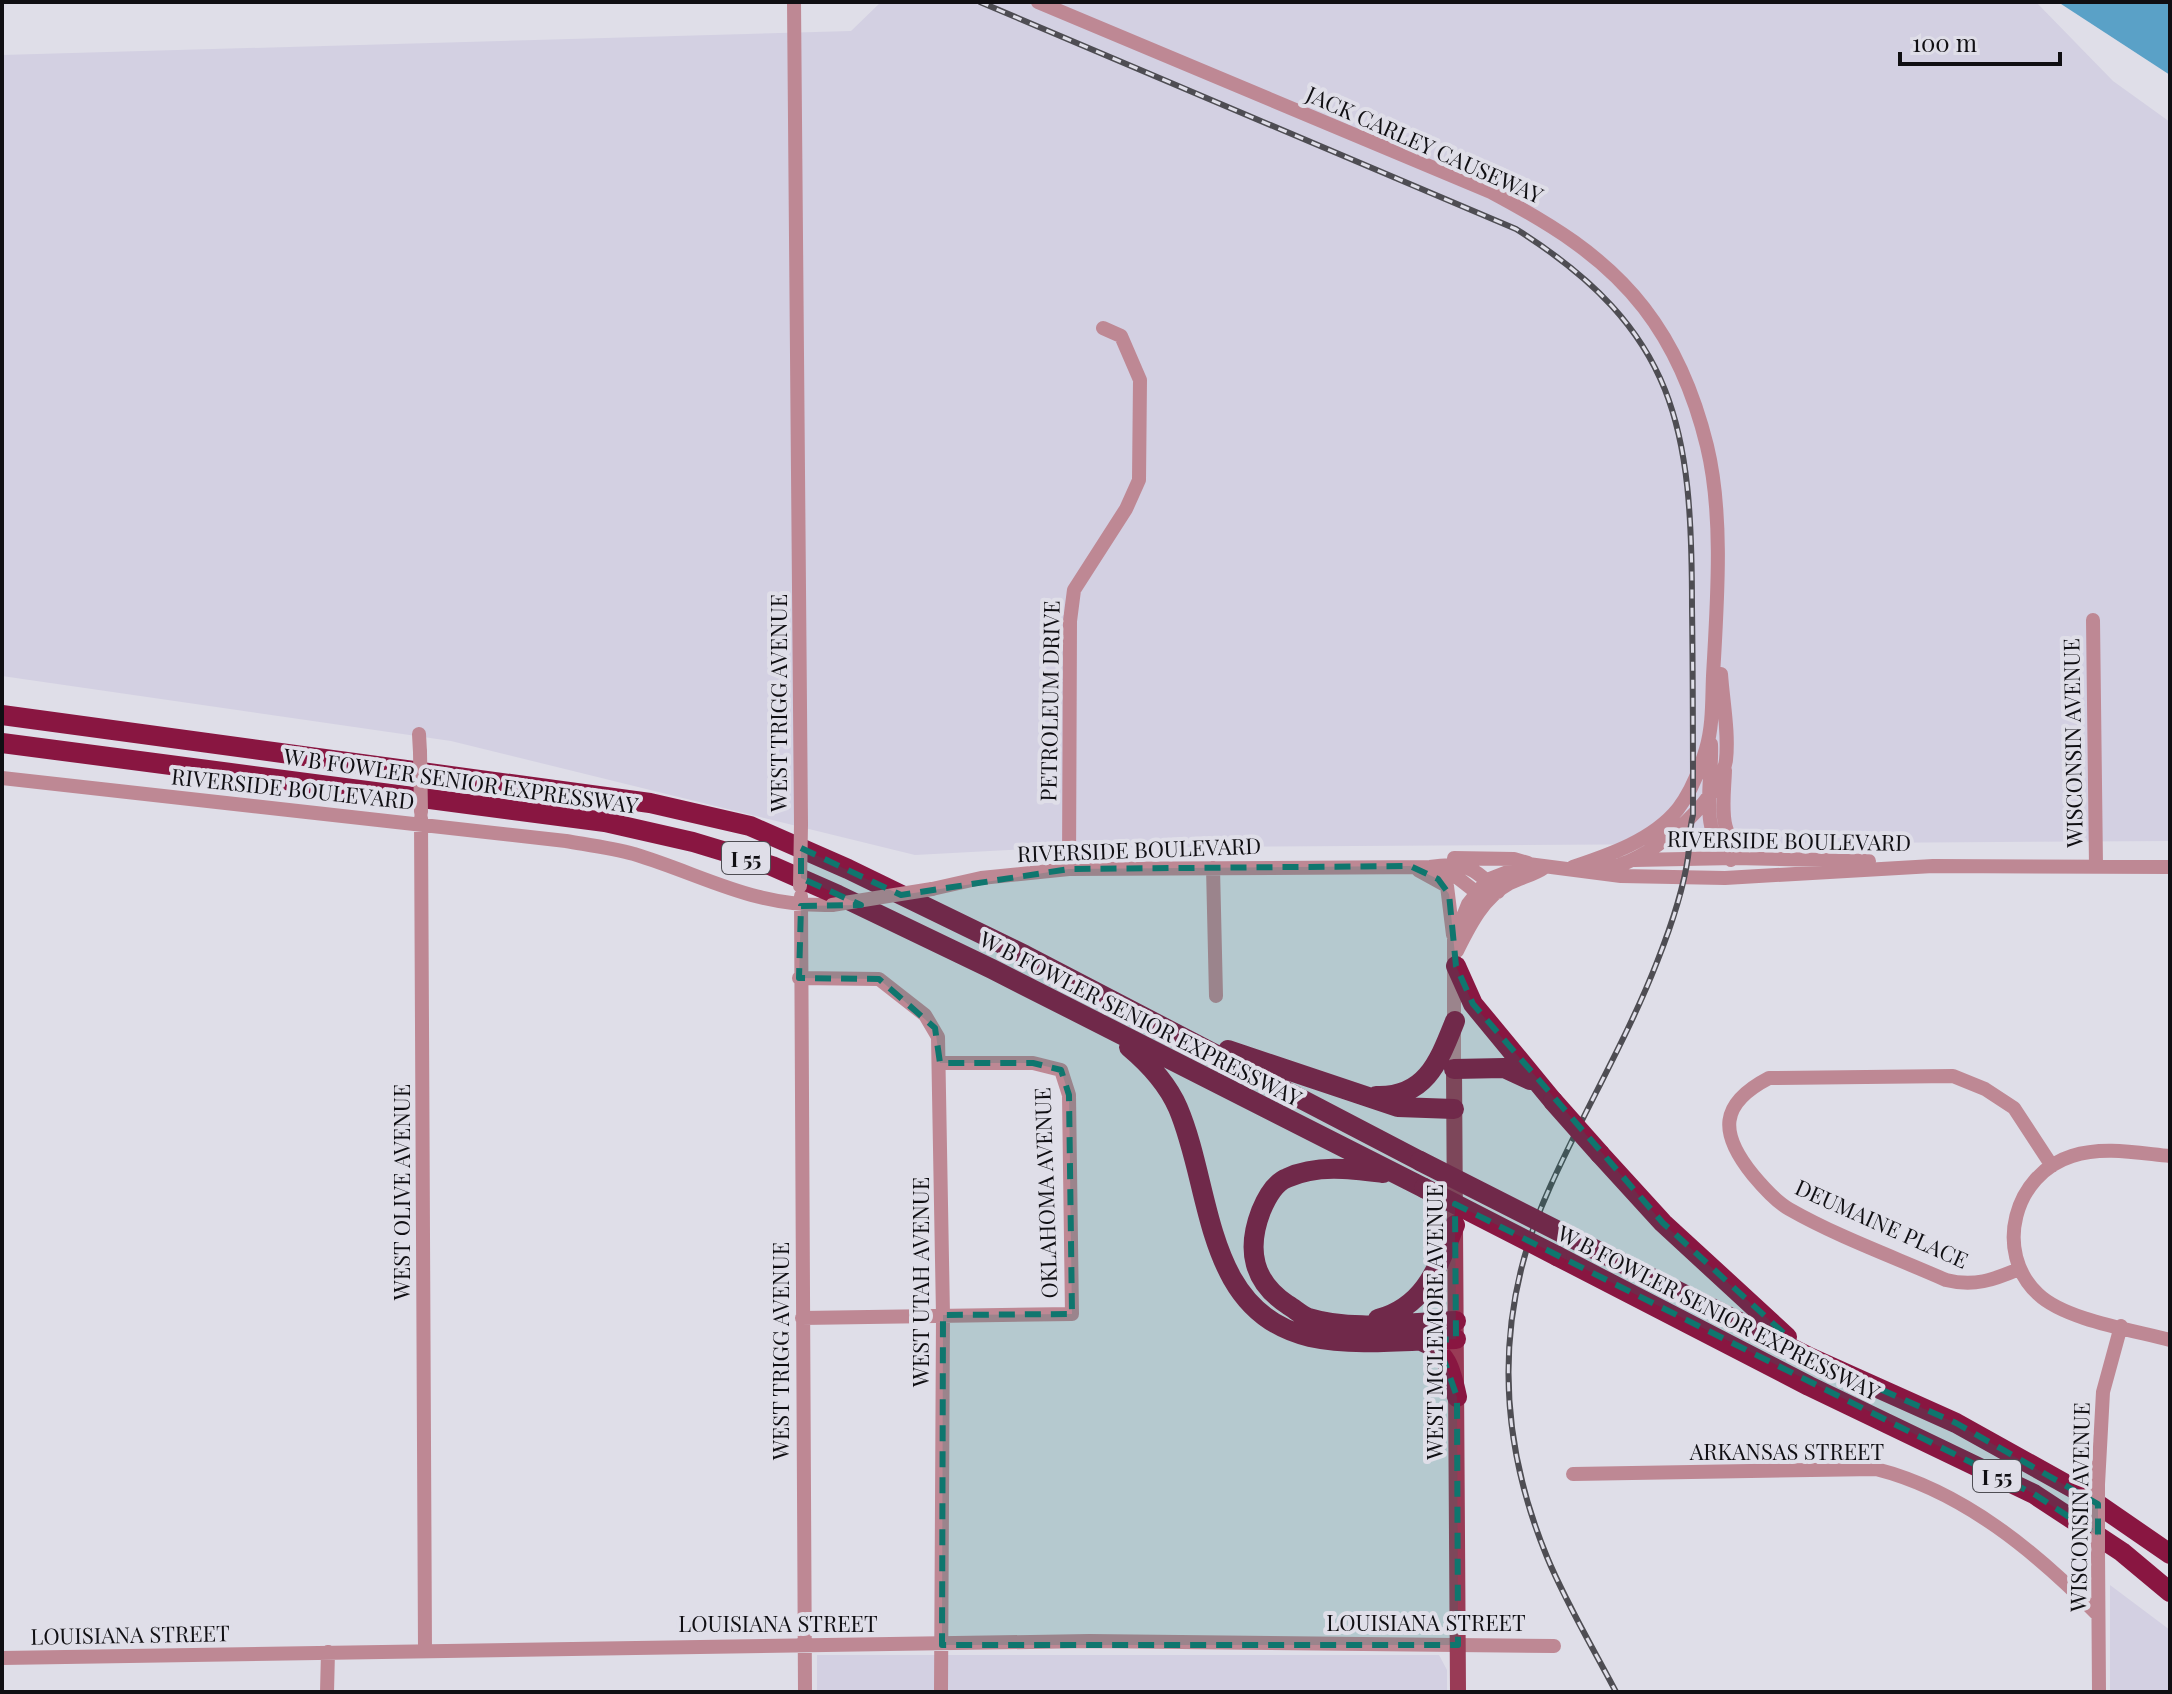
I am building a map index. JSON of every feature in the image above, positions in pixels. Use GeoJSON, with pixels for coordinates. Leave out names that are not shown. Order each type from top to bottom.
{"type":"FeatureCollection","features":[{"type":"Feature","properties":{"kind":"highway","name":"W B FOWLER SENIOR EXPRESSWAY"},"geometry":{"type":"LineString","coordinates":[[2,715],[650,803],[750,826],[1025,955],[1564,1234],[1811,1358],[1956,1423],[2080,1492],[2170,1554]]}},
{"type":"Feature","properties":{"kind":"highway","name":"W B FOWLER SENIOR EXPRESSWAY"},"geometry":{"type":"LineString","coordinates":[[2,743],[605,822],[693,842],[772,866],[1098,1022],[1809,1386],[2034,1494],[2122,1552],[2170,1592]]}},
{"type":"Feature","properties":{"kind":"highway"},"geometry":{"type":"LineString","coordinates":[[1456,952],[1473,1004],[1537,1084],[1686,1245],[1811,1358]]}},
{"type":"Feature","properties":{"kind":"highway"},"geometry":{"type":"LineString","coordinates":[[1359,1095],[1389,1097],[1412,1090],[1438,1065],[1455,1021]]}},
{"type":"Feature","properties":{"kind":"highway"},"geometry":{"type":"LineString","coordinates":[[1098,1022],[1148,1063],[1178,1106],[1217,1245],[1237,1291],[1266,1318],[1310,1337],[1419,1340],[1456,1330]]}},
{"type":"Feature","properties":{"kind":"highway"},"geometry":{"type":"LineString","coordinates":[[1164,1028],[1398,1107],[1454,1109]]}},
{"type":"Feature","properties":{"kind":"highway"},"geometry":{"type":"LineString","coordinates":[[1454,1069],[1504,1068],[1537,1084]]}},
{"type":"Feature","properties":{"kind":"highway"},"geometry":{"type":"LineString","coordinates":[[1399,1175],[1350,1168],[1313,1170],[1284,1178],[1266,1198],[1253,1231],[1253,1264],[1269,1293],[1308,1318],[1456,1330]]}},
{"type":"Feature","properties":{"kind":"highway"},"geometry":{"type":"LineString","coordinates":[[1359,1324],[1387,1316],[1413,1303],[1431,1283],[1455,1225]]}},
{"type":"Feature","properties":{"kind":"highway"},"geometry":{"type":"LineString","coordinates":[[1419,1340],[1437,1348],[1446,1358],[1457,1397]]}},
{"type":"Feature","properties":{"kind":"main road","name":"WEST MCLEMORE AVENUE"},"geometry":{"type":"LineString","coordinates":[[1454,1069],[1458,1692]]}},
{"type":"Feature","properties":{"kind":"street","name":"WEST TRIGG AVENUE"},"geometry":{"type":"LineString","coordinates":[[794,2],[805,1692]]}},
{"type":"Feature","properties":{"kind":"street","name":"JACK CARLEY CAUSEWAY"},"geometry":{"type":"LineString","coordinates":[[1038,2],[1491,192],[1561,230],[1608,268],[1644,308],[1672,351],[1694,399],[1708,448],[1715,496],[1716,622],[1726,762],[1725,829],[1739,850],[1760,858]]}},
{"type":"Feature","properties":{"kind":"street","name":"PETROLEUM DRIVE"},"geometry":{"type":"LineString","coordinates":[[1069,869],[1070,621],[1074,590],[1126,509],[1139,480],[1140,380],[1121,336],[1103,328]]}},
{"type":"Feature","properties":{"kind":"street","name":"WISCONSIN AVENUE"},"geometry":{"type":"LineString","coordinates":[[2093,620],[2096,866]]}},
{"type":"Feature","properties":{"kind":"street","name":"JACK CARLEY CAUSEWAY"},"geometry":{"type":"LineString","coordinates":[[1573,867],[1653,832],[1678,809],[1693,783],[1710,728],[1716,622]]}},
{"type":"Feature","properties":{"kind":"street"},"geometry":{"type":"LineString","coordinates":[[1710,728],[1709,824],[1718,849],[1733,862],[1764,867],[1845,871]]}},
{"type":"Feature","properties":{"kind":"street","name":"WEST OLIVE AVENUE"},"geometry":{"type":"LineString","coordinates":[[419,734],[425,1650]]}},
{"type":"Feature","properties":{"kind":"street"},"geometry":{"type":"LineString","coordinates":[[1573,867],[1614,869],[1633,860],[1693,815],[1726,762]]}},
{"type":"Feature","properties":{"kind":"street","name":"RIVERSIDE BOULEVARD"},"geometry":{"type":"LineString","coordinates":[[2,778],[421,818],[566,841],[633,854],[727,890],[801,906],[832,905],[981,878],[1069,869],[1430,867],[1456,863],[1487,880]]}},
{"type":"Feature","properties":{"kind":"street","name":"RIVERSIDE BOULEVARD"},"geometry":{"type":"LineString","coordinates":[[1410,866],[1458,858],[1514,859],[1545,867],[1573,867],[1621,876],[1725,878],[1933,866]]}},
{"type":"Feature","properties":{"kind":"street","name":"RIVERSIDE BOULEVARD"},"geometry":{"type":"LineString","coordinates":[[1597,859],[1760,858],[1933,866],[2170,867]]}},
{"type":"Feature","properties":{"kind":"street"},"geometry":{"type":"LineString","coordinates":[[1487,880],[1528,864]]}},
{"type":"Feature","properties":{"kind":"street"},"geometry":{"type":"LineString","coordinates":[[1410,866],[1447,886],[1456,952]]}},
{"type":"Feature","properties":{"kind":"street","name":"RIVERSIDE BOULEVARD"},"geometry":{"type":"LineString","coordinates":[[1430,867],[1458,878],[1487,895]]}},
{"type":"Feature","properties":{"kind":"street"},"geometry":{"type":"LineString","coordinates":[[1487,895],[1545,867]]}},
{"type":"Feature","properties":{"kind":"street"},"geometry":{"type":"LineString","coordinates":[[1213,868],[1216,996]]}},
{"type":"Feature","properties":{"kind":"street","name":"WEST MCLEMORE AVENUE"},"geometry":{"type":"LineString","coordinates":[[1454,1069],[1458,923],[1487,895],[1487,880]]}},
{"type":"Feature","properties":{"kind":"street","name":"WEST UTAH AVENUE"},"geometry":{"type":"LineString","coordinates":[[799,978],[865,977],[892,986],[935,1028],[940,1063],[943,1315],[941,1692]]}},
{"type":"Feature","properties":{"kind":"street","name":"OKLAHOMA AVENUE"},"geometry":{"type":"LineString","coordinates":[[940,1063],[1033,1063],[1061,1070],[1069,1095],[1072,1314],[943,1315]]}},
{"type":"Feature","properties":{"kind":"street","name":"DEUMAINE PLACE"},"geometry":{"type":"LineString","coordinates":[[2019,1269],[1991,1281],[1967,1285],[1946,1280],[1786,1208],[1736,1154],[1729,1136],[1729,1118],[1735,1101],[1769,1078],[1953,1076],[1985,1089],[2014,1108],[2052,1166]]}},
{"type":"Feature","properties":{"kind":"street"},"geometry":{"type":"LineString","coordinates":[[2170,1156],[2097,1150],[2070,1156],[2052,1166],[2030,1185],[2017,1211],[2012,1243],[2019,1269],[2038,1294],[2062,1310],[2170,1340]]}},
{"type":"Feature","properties":{"kind":"street"},"geometry":{"type":"LineString","coordinates":[[802,1318],[943,1315]]}},
{"type":"Feature","properties":{"kind":"street","name":"WISCONSIN AVENUE"},"geometry":{"type":"LineString","coordinates":[[2099,1692],[2098,1484],[2103,1392],[2121,1326]]}},
{"type":"Feature","properties":{"kind":"street","name":"ARKANSAS STREET"},"geometry":{"type":"LineString","coordinates":[[1573,1474],[1876,1469],[1896,1474],[1989,1522],[2022,1544],[2098,1615]]}},
{"type":"Feature","properties":{"kind":"street","name":"LOUISIANA STREET"},"geometry":{"type":"LineString","coordinates":[[2,1658],[1089,1641],[1554,1646]]}},
{"type":"Feature","properties":{"kind":"street"},"geometry":{"type":"LineString","coordinates":[[327,1692],[328,1652]]}},
{"type":"Feature","properties":{"kind":"highlighted area"},"geometry":{"type":"Polygon","coordinates":[[[801,848],[901,895],[1069,869],[1410,866],[1438,879],[1449,894],[1456,966],[1473,1004],[1663,1223],[1811,1358],[1956,1423],[2098,1504],[2098,1536],[2034,1494],[1455,1204],[1456,1339],[1437,1340],[1457,1397],[1458,1645],[942,1645],[943,1315],[1072,1314],[1069,1095],[1061,1070],[1033,1063],[940,1063],[935,1028],[879,979],[799,978],[801,906],[861,905],[801,878],[801,848]]]}},
{"type":"Feature","properties":{"kind":"shaded area"},"geometry":{"type":"Polygon","coordinates":[[[881,2],[2036,2],[2113,81],[2170,122],[2170,841],[1045,848],[915,855],[451,741],[2,676],[2,55],[851,31],[881,2]]]}},
{"type":"Feature","properties":{"kind":"shaded area"},"geometry":{"type":"Polygon","coordinates":[[[2110,1585],[2170,1630],[2170,1692],[2110,1692],[2110,1585]]]}},
{"type":"Feature","properties":{"kind":"shaded area"},"geometry":{"type":"Polygon","coordinates":[[[817,1655],[1439,1655],[1447,1670],[1447,1692],[817,1692],[817,1655]]]}},
{"type":"Feature","properties":{"kind":"water"},"geometry":{"type":"Polygon","coordinates":[[[2058,2],[2170,2],[2170,75],[2058,2]]]}},
{"type":"Feature","properties":{"kind":"railway"},"geometry":{"type":"LineString","coordinates":[[980,2],[1516,229],[1570,267],[1612,306],[1643,346],[1665,389],[1679,436],[1691,544],[1693,815],[1688,857],[1676,911],[1645,991],[1563,1159],[1532,1233],[1519,1279],[1511,1325],[1508,1372],[1518,1464],[1530,1511],[1563,1591],[1616,1692]]}}]}
